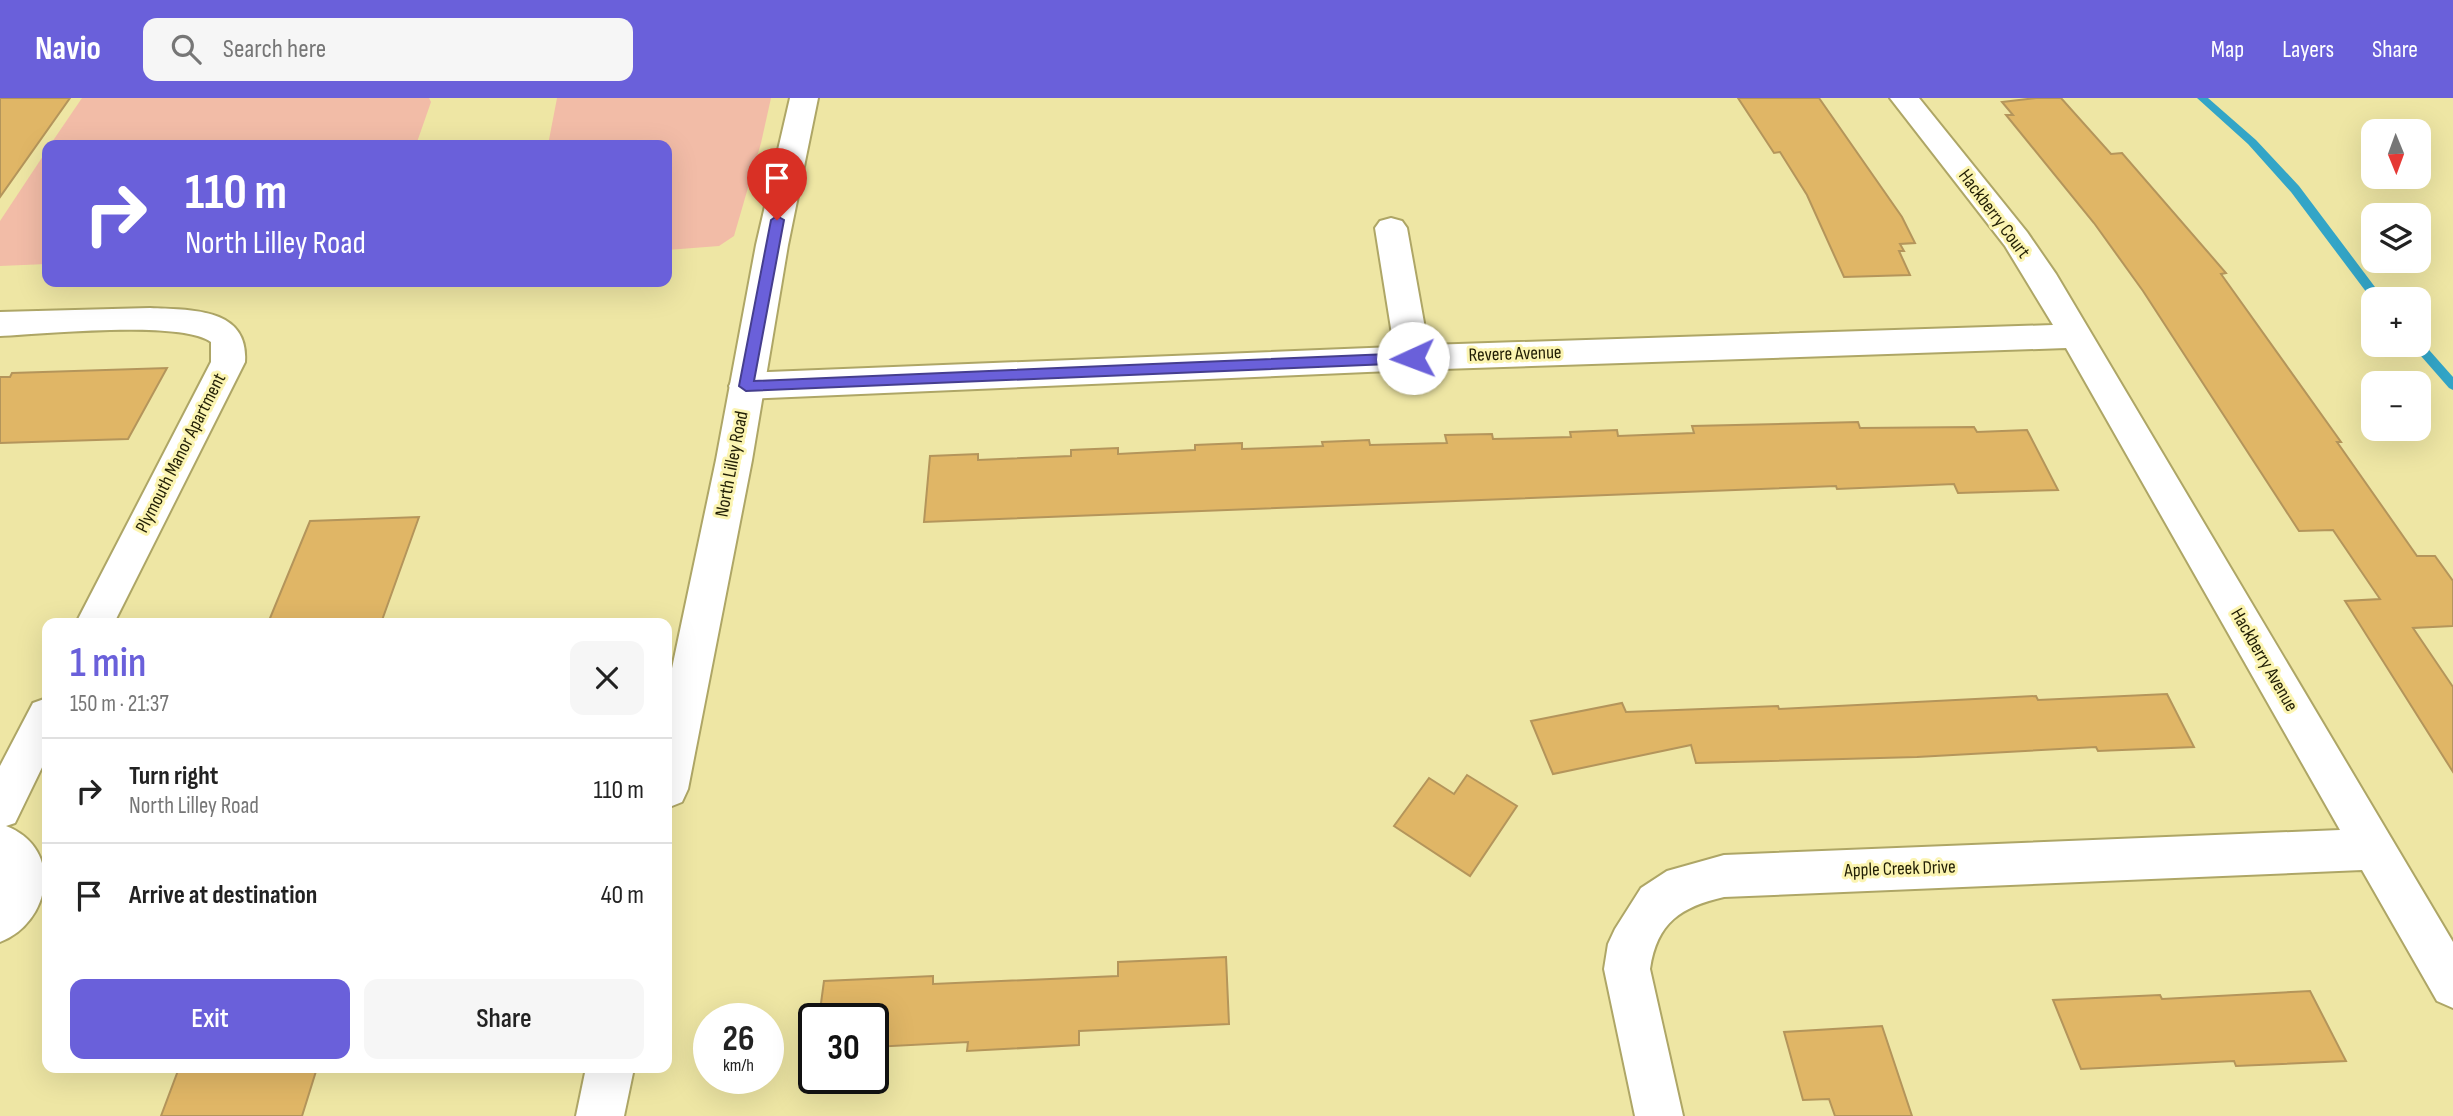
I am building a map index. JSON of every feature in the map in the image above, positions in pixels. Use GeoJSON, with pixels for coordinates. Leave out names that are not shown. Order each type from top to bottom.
{"type":"FeatureCollection","features":[{"type":"Feature","properties":{"kind":"street","name":"North Lilley Road"},"geometry":{"type":"LineString","coordinates":[[672,764],[734,460],[772,245],[804,98]]}},
{"type":"Feature","properties":{"kind":"street","name":"Hackberry Court"},"geometry":{"type":"LineString","coordinates":[[1904,98],[2016,239],[2045,282],[2075,336]]}},
{"type":"Feature","properties":{"kind":"street"},"geometry":{"type":"LineString","coordinates":[[1391,229],[1413,358]]}},
{"type":"Feature","properties":{"kind":"street","name":"Plymouth Manor Apartment"},"geometry":{"type":"LineString","coordinates":[[0,324],[166,320],[206,325],[223,332],[230,345],[228,362],[98,618]]}},
{"type":"Feature","properties":{"kind":"street","name":"Revere Avenue"},"geometry":{"type":"LineString","coordinates":[[746,386],[1413,358],[2075,336]]}},
{"type":"Feature","properties":{"kind":"street","name":"Hackberry Avenue"},"geometry":{"type":"LineString","coordinates":[[2075,336],[2453,985]]}},
{"type":"Feature","properties":{"kind":"street"},"geometry":{"type":"LineString","coordinates":[[0,809],[42,726]]}},
{"type":"Feature","properties":{"kind":"street"},"geometry":{"type":"LineString","coordinates":[[0,844],[16,852],[23,865],[21,906]]}},
{"type":"Feature","properties":{"kind":"street","name":"Apple Creek Drive"},"geometry":{"type":"LineString","coordinates":[[1659,1116],[1627,969],[1631,944],[1638,930],[1657,903],[1683,886],[1724,876],[2374,849]]}},
{"type":"Feature","properties":{"kind":"street"},"geometry":{"type":"LineString","coordinates":[[600,1116],[609,1073]]}},
{"type":"Feature","properties":{"kind":"shaded area"},"geometry":{"type":"Polygon","coordinates":[[[82,98],[429,98],[431,102],[418,140],[53,140],[82,98]]]}},
{"type":"Feature","properties":{"kind":"shaded area"},"geometry":{"type":"Polygon","coordinates":[[[557,98],[771,98],[734,236],[719,246],[672,250],[672,140],[549,140],[557,98]]]}},
{"type":"Feature","properties":{"kind":"shaded area"},"geometry":{"type":"Polygon","coordinates":[[[42,158],[42,264],[0,266],[0,221],[42,158]]]}},
{"type":"Feature","properties":{"kind":"building"},"geometry":{"type":"Polygon","coordinates":[[[0,98],[70,98],[0,197],[0,98]]]}},
{"type":"Feature","properties":{"kind":"building"},"geometry":{"type":"Polygon","coordinates":[[[1738,98],[1819,98],[1902,217],[1915,243],[1900,244],[1904,251],[1899,251],[1910,275],[1844,277],[1807,195],[1780,152],[1774,153],[1738,98]]]}},
{"type":"Feature","properties":{"kind":"building"},"geometry":{"type":"Polygon","coordinates":[[[2061,98],[2111,154],[2122,153],[2226,273],[2221,274],[2341,442],[2337,442],[2417,556],[2435,556],[2453,581],[2453,626],[2413,628],[2453,687],[2453,772],[2345,601],[2380,599],[2333,530],[2299,531],[2143,291],[2094,223],[2006,115],[2013,115],[2002,102],[2061,98]]]}},
{"type":"Feature","properties":{"kind":"building"},"geometry":{"type":"Polygon","coordinates":[[[167,368],[128,439],[0,443],[0,377],[10,377],[12,373],[167,368]]]}},
{"type":"Feature","properties":{"kind":"building"},"geometry":{"type":"Polygon","coordinates":[[[1858,422],[1860,428],[1974,427],[1977,432],[2027,430],[2058,490],[1958,493],[1954,484],[1837,489],[1836,486],[924,522],[930,456],[978,454],[978,460],[1071,456],[1071,450],[1118,448],[1118,454],[1195,450],[1195,445],[1242,443],[1242,449],[1323,446],[1322,442],[1369,440],[1370,445],[1447,443],[1445,435],[1492,434],[1493,439],[1571,437],[1570,432],[1617,430],[1618,436],[1694,433],[1692,426],[1858,422]]]}},
{"type":"Feature","properties":{"kind":"building"},"geometry":{"type":"Polygon","coordinates":[[[419,517],[383,618],[270,618],[310,521],[419,517]]]}},
{"type":"Feature","properties":{"kind":"building"},"geometry":{"type":"Polygon","coordinates":[[[2167,694],[2194,747],[2098,751],[2096,747],[1917,757],[1696,763],[1691,745],[1553,774],[1531,721],[1622,703],[1626,712],[1778,706],[1779,709],[2036,696],[2038,700],[2167,694]]]}},
{"type":"Feature","properties":{"kind":"building"},"geometry":{"type":"Polygon","coordinates":[[[1467,775],[1517,806],[1470,876],[1394,826],[1429,778],[1454,794],[1467,775]]]}},
{"type":"Feature","properties":{"kind":"building"},"geometry":{"type":"Polygon","coordinates":[[[1226,957],[1229,1024],[1079,1031],[1079,1045],[967,1051],[968,1042],[889,1046],[889,1003],[821,1003],[824,981],[933,976],[933,984],[1118,976],[1118,962],[1226,957]]]}},
{"type":"Feature","properties":{"kind":"building"},"geometry":{"type":"Polygon","coordinates":[[[2310,991],[2346,1061],[2236,1066],[2234,1061],[2081,1069],[2053,1000],[2160,995],[2162,999],[2310,991]]]}},
{"type":"Feature","properties":{"kind":"building"},"geometry":{"type":"Polygon","coordinates":[[[1882,1026],[1912,1116],[1835,1116],[1829,1099],[1803,1100],[1784,1032],[1882,1026]]]}},
{"type":"Feature","properties":{"kind":"building"},"geometry":{"type":"Polygon","coordinates":[[[177,1073],[315,1073],[302,1116],[161,1116],[177,1073]]]}},
{"type":"Feature","properties":{"kind":"waterway"},"geometry":{"type":"LineString","coordinates":[[2202,98],[2252,142],[2295,189],[2369,287]]}},
{"type":"Feature","properties":{"kind":"waterway"},"geometry":{"type":"LineString","coordinates":[[2428,357],[2453,385]]}},
{"type":"Feature","properties":{"kind":"route"},"geometry":{"type":"LineString","coordinates":[[777,220],[746,386],[1413,358]]}}]}
